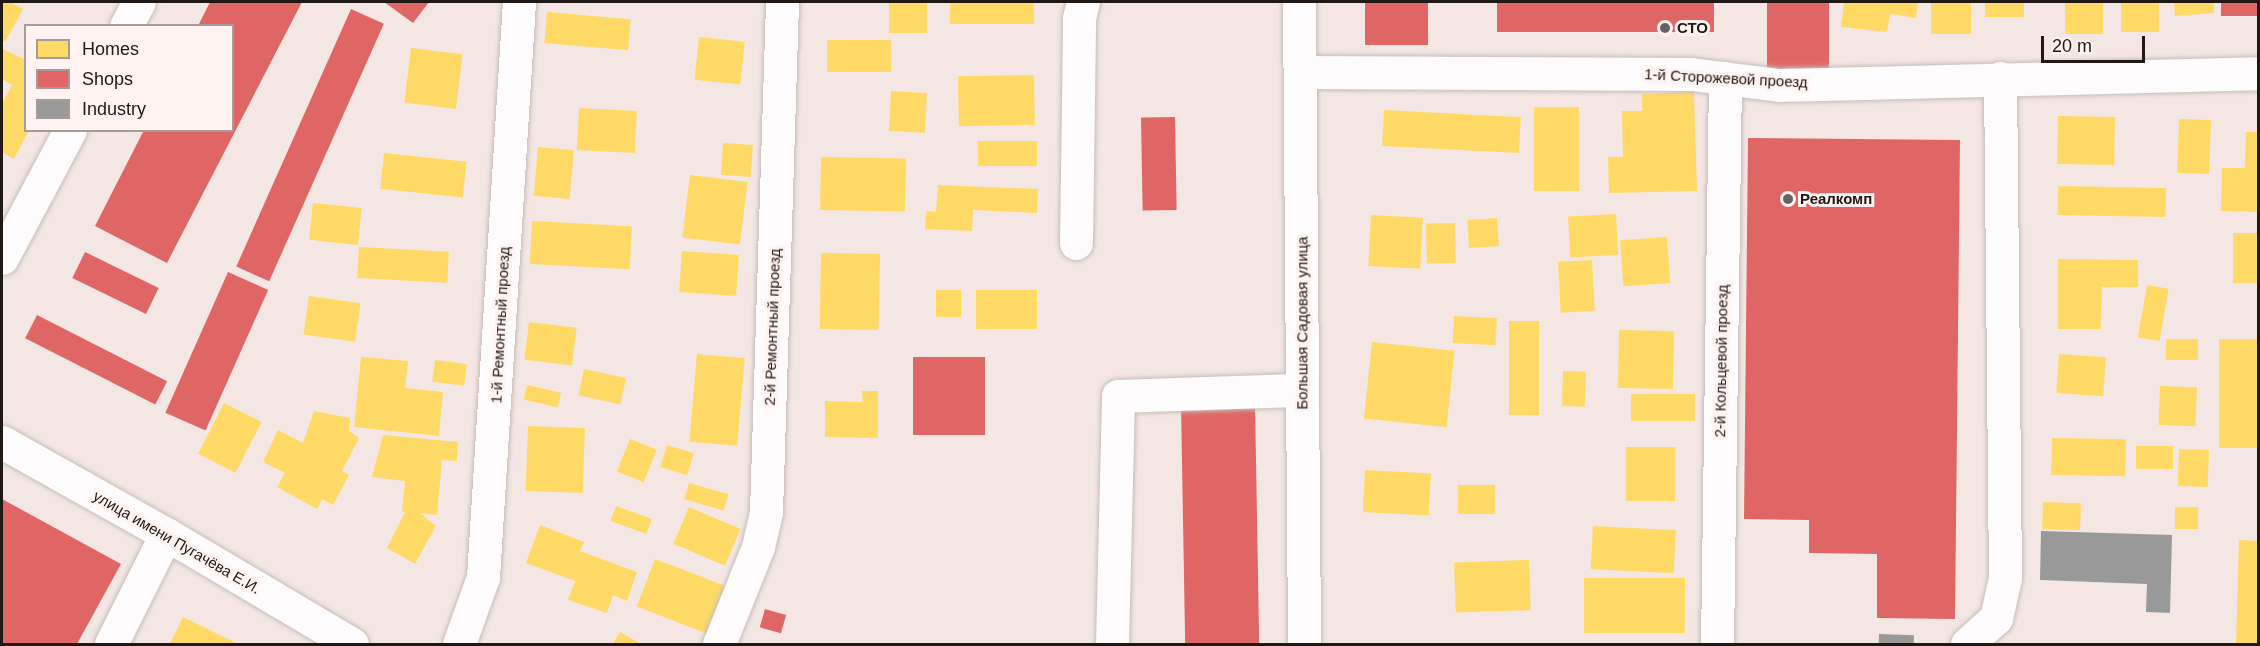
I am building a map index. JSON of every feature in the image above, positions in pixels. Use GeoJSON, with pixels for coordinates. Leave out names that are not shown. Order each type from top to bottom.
{"type":"FeatureCollection","features":[{"type":"Feature","properties":{"kind":"street"},"geometry":{"type":"LineString","coordinates":[[127,24],[139,2]]}},
{"type":"Feature","properties":{"kind":"street","name":"1-й Ремонтный проезд"},"geometry":{"type":"LineString","coordinates":[[459,645],[483,577],[519,2]]}},
{"type":"Feature","properties":{"kind":"street","name":"2-й Ремонтный проезд"},"geometry":{"type":"LineString","coordinates":[[718,645],[758,547],[766,512],[782,2]]}},
{"type":"Feature","properties":{"kind":"street"},"geometry":{"type":"LineString","coordinates":[[1076,243],[1079,18],[1083,2]]}},
{"type":"Feature","properties":{"kind":"street","name":"Большая Садовая улица"},"geometry":{"type":"LineString","coordinates":[[1299,2],[1304,645]]}},
{"type":"Feature","properties":{"kind":"street","name":"1-й Сторожевой проезд"},"geometry":{"type":"LineString","coordinates":[[1301,72],[1691,74],[1779,85],[2259,73]]}},
{"type":"Feature","properties":{"kind":"street","name":"2-й Кольцевой проезд"},"geometry":{"type":"LineString","coordinates":[[1717,645],[1725,78]]}},
{"type":"Feature","properties":{"kind":"street"},"geometry":{"type":"LineString","coordinates":[[1967,645],[1996,618],[2006,578],[2000,78]]}},
{"type":"Feature","properties":{"kind":"street"},"geometry":{"type":"LineString","coordinates":[[2,258],[69,132]]}},
{"type":"Feature","properties":{"kind":"street"},"geometry":{"type":"LineString","coordinates":[[1112,645],[1118,396],[1302,390]]}},
{"type":"Feature","properties":{"kind":"street","name":"улица имени Пугачёва Е.И."},"geometry":{"type":"LineString","coordinates":[[2,442],[166,534],[352,645]]}},
{"type":"Feature","properties":{"kind":"street"},"geometry":{"type":"LineString","coordinates":[[111,645],[166,534]]}},
{"type":"Feature","properties":{"kind":"building: Homes"},"geometry":{"type":"Polygon","coordinates":[[[2,2],[10,2],[23,9],[5,42],[2,39],[2,2]]]}},
{"type":"Feature","properties":{"kind":"building: Homes"},"geometry":{"type":"Polygon","coordinates":[[[889,2],[927,2],[927,33],[889,33],[889,2]]]}},
{"type":"Feature","properties":{"kind":"building: Homes"},"geometry":{"type":"Polygon","coordinates":[[[950,2],[1034,2],[1034,24],[950,24],[950,2]]]}},
{"type":"Feature","properties":{"kind":"building: Homes"},"geometry":{"type":"Polygon","coordinates":[[[1844,2],[1918,2],[1916,18],[1890,14],[1887,32],[1841,27],[1844,2]]]}},
{"type":"Feature","properties":{"kind":"building: Homes"},"geometry":{"type":"Polygon","coordinates":[[[1931,2],[1971,2],[1971,34],[1931,34],[1931,2]]]}},
{"type":"Feature","properties":{"kind":"building: Homes"},"geometry":{"type":"Polygon","coordinates":[[[1985,2],[2024,2],[2024,17],[1985,17],[1985,2]]]}},
{"type":"Feature","properties":{"kind":"building: Homes"},"geometry":{"type":"Polygon","coordinates":[[[2065,2],[2103,2],[2103,34],[2065,34],[2065,2]]]}},
{"type":"Feature","properties":{"kind":"building: Homes"},"geometry":{"type":"Polygon","coordinates":[[[2121,2],[2159,2],[2159,32],[2121,32],[2121,2]]]}},
{"type":"Feature","properties":{"kind":"building: Homes"},"geometry":{"type":"Polygon","coordinates":[[[2174,2],[2214,2],[2214,13],[2175,16],[2174,2]]]}},
{"type":"Feature","properties":{"kind":"building: Homes"},"geometry":{"type":"Polygon","coordinates":[[[547,12],[631,19],[628,50],[544,43],[547,12]]]}},
{"type":"Feature","properties":{"kind":"building: Homes"},"geometry":{"type":"Polygon","coordinates":[[[699,37],[745,42],[740,85],[695,80],[699,37]]]}},
{"type":"Feature","properties":{"kind":"building: Homes"},"geometry":{"type":"Polygon","coordinates":[[[827,40],[891,40],[891,72],[827,72],[827,40]]]}},
{"type":"Feature","properties":{"kind":"building: Homes"},"geometry":{"type":"Polygon","coordinates":[[[411,48],[463,54],[456,109],[404,103],[411,48]]]}},
{"type":"Feature","properties":{"kind":"building: Homes"},"geometry":{"type":"Polygon","coordinates":[[[3,49],[24,59],[24,132],[28,132],[14,159],[2,152],[2,104],[12,85],[2,79],[3,49]]]}},
{"type":"Feature","properties":{"kind":"building: Homes"},"geometry":{"type":"Polygon","coordinates":[[[1034,75],[1035,125],[959,126],[958,76],[1034,75]]]}},
{"type":"Feature","properties":{"kind":"building: Homes"},"geometry":{"type":"Polygon","coordinates":[[[891,91],[927,93],[925,133],[889,131],[891,91]]]}},
{"type":"Feature","properties":{"kind":"building: Homes"},"geometry":{"type":"Polygon","coordinates":[[[1694,92],[1697,191],[1609,193],[1608,157],[1623,157],[1622,111],[1642,111],[1642,94],[1694,92]]]}},
{"type":"Feature","properties":{"kind":"building: Homes"},"geometry":{"type":"Polygon","coordinates":[[[1534,107],[1579,107],[1579,191],[1534,191],[1534,107]]]}},
{"type":"Feature","properties":{"kind":"building: Homes"},"geometry":{"type":"Polygon","coordinates":[[[579,108],[637,111],[635,153],[577,150],[579,108]]]}},
{"type":"Feature","properties":{"kind":"building: Homes"},"geometry":{"type":"Polygon","coordinates":[[[1384,110],[1521,117],[1519,153],[1382,146],[1384,110]]]}},
{"type":"Feature","properties":{"kind":"building: Homes"},"geometry":{"type":"Polygon","coordinates":[[[2058,116],[2115,117],[2114,165],[2057,164],[2058,116]]]}},
{"type":"Feature","properties":{"kind":"building: Homes"},"geometry":{"type":"Polygon","coordinates":[[[2179,119],[2211,120],[2209,174],[2177,173],[2179,119]]]}},
{"type":"Feature","properties":{"kind":"building: Homes"},"geometry":{"type":"Polygon","coordinates":[[[2246,132],[2258,132],[2258,212],[2221,211],[2222,168],[2245,168],[2246,132]]]}},
{"type":"Feature","properties":{"kind":"building: Homes"},"geometry":{"type":"Polygon","coordinates":[[[978,141],[1037,141],[1037,166],[978,166],[978,141]]]}},
{"type":"Feature","properties":{"kind":"building: Homes"},"geometry":{"type":"Polygon","coordinates":[[[723,143],[753,145],[751,177],[721,175],[723,143]]]}},
{"type":"Feature","properties":{"kind":"building: Homes"},"geometry":{"type":"Polygon","coordinates":[[[538,147],[574,150],[570,199],[534,196],[538,147]]]}},
{"type":"Feature","properties":{"kind":"building: Homes"},"geometry":{"type":"Polygon","coordinates":[[[384,153],[467,162],[463,197],[380,189],[384,153]]]}},
{"type":"Feature","properties":{"kind":"building: Homes"},"geometry":{"type":"Polygon","coordinates":[[[821,157],[906,158],[905,211],[820,210],[821,157]]]}},
{"type":"Feature","properties":{"kind":"building: Homes"},"geometry":{"type":"Polygon","coordinates":[[[690,175],[748,182],[740,245],[682,238],[690,175]]]}},
{"type":"Feature","properties":{"kind":"building: Homes"},"geometry":{"type":"Polygon","coordinates":[[[938,185],[1038,189],[1037,213],[973,210],[972,231],[925,229],[926,211],[936,212],[938,185]]]}},
{"type":"Feature","properties":{"kind":"building: Homes"},"geometry":{"type":"Polygon","coordinates":[[[2058,186],[2166,188],[2165,217],[2057,215],[2058,186]]]}},
{"type":"Feature","properties":{"kind":"building: Homes"},"geometry":{"type":"Polygon","coordinates":[[[313,203],[362,208],[358,245],[309,240],[313,203]]]}},
{"type":"Feature","properties":{"kind":"building: Homes"},"geometry":{"type":"Polygon","coordinates":[[[1616,214],[1618,255],[1570,257],[1568,217],[1616,214]]]}},
{"type":"Feature","properties":{"kind":"building: Homes"},"geometry":{"type":"Polygon","coordinates":[[[1371,215],[1423,218],[1420,269],[1368,266],[1371,215]]]}},
{"type":"Feature","properties":{"kind":"building: Homes"},"geometry":{"type":"Polygon","coordinates":[[[1497,218],[1499,246],[1469,248],[1467,220],[1497,218]]]}},
{"type":"Feature","properties":{"kind":"building: Homes"},"geometry":{"type":"Polygon","coordinates":[[[532,221],[632,226],[630,269],[530,264],[532,221]]]}},
{"type":"Feature","properties":{"kind":"building: Homes"},"geometry":{"type":"Polygon","coordinates":[[[1455,223],[1456,263],[1427,264],[1426,224],[1455,223]]]}},
{"type":"Feature","properties":{"kind":"building: Homes"},"geometry":{"type":"Polygon","coordinates":[[[2233,233],[2258,233],[2258,283],[2233,283],[2233,233]]]}},
{"type":"Feature","properties":{"kind":"building: Homes"},"geometry":{"type":"Polygon","coordinates":[[[1667,237],[1670,283],[1623,286],[1620,240],[1667,237]]]}},
{"type":"Feature","properties":{"kind":"building: Homes"},"geometry":{"type":"Polygon","coordinates":[[[359,247],[449,252],[447,283],[357,278],[359,247]]]}},
{"type":"Feature","properties":{"kind":"building: Homes"},"geometry":{"type":"Polygon","coordinates":[[[682,251],[739,255],[736,296],[679,292],[682,251]]]}},
{"type":"Feature","properties":{"kind":"building: Homes"},"geometry":{"type":"Polygon","coordinates":[[[821,253],[880,254],[879,330],[820,329],[821,253]]]}},
{"type":"Feature","properties":{"kind":"building: Homes"},"geometry":{"type":"Polygon","coordinates":[[[2058,259],[2138,260],[2138,287],[2102,287],[2101,329],[2058,329],[2058,259]]]}},
{"type":"Feature","properties":{"kind":"building: Homes"},"geometry":{"type":"Polygon","coordinates":[[[1592,260],[1595,311],[1561,313],[1558,262],[1592,260]]]}},
{"type":"Feature","properties":{"kind":"building: Homes"},"geometry":{"type":"Polygon","coordinates":[[[2147,285],[2169,289],[2159,341],[2138,337],[2147,285]]]}},
{"type":"Feature","properties":{"kind":"building: Homes"},"geometry":{"type":"Polygon","coordinates":[[[936,290],[961,290],[961,317],[936,317],[936,290]]]}},
{"type":"Feature","properties":{"kind":"building: Homes"},"geometry":{"type":"Polygon","coordinates":[[[976,290],[1037,290],[1037,329],[976,329],[976,290]]]}},
{"type":"Feature","properties":{"kind":"building: Homes"},"geometry":{"type":"Polygon","coordinates":[[[309,296],[360,303],[355,342],[304,335],[309,296]]]}},
{"type":"Feature","properties":{"kind":"building: Homes"},"geometry":{"type":"Polygon","coordinates":[[[1454,316],[1497,318],[1496,345],[1453,343],[1454,316]]]}},
{"type":"Feature","properties":{"kind":"building: Homes"},"geometry":{"type":"Polygon","coordinates":[[[1509,321],[1539,321],[1539,415],[1509,415],[1509,321]]]}},
{"type":"Feature","properties":{"kind":"building: Homes"},"geometry":{"type":"Polygon","coordinates":[[[529,322],[577,328],[572,366],[524,360],[529,322]]]}},
{"type":"Feature","properties":{"kind":"building: Homes"},"geometry":{"type":"Polygon","coordinates":[[[1619,330],[1674,331],[1673,389],[1618,388],[1619,330]]]}},
{"type":"Feature","properties":{"kind":"building: Homes"},"geometry":{"type":"Polygon","coordinates":[[[2166,339],[2198,339],[2198,360],[2166,360],[2166,339]]]}},
{"type":"Feature","properties":{"kind":"building: Homes"},"geometry":{"type":"Polygon","coordinates":[[[2219,339],[2258,339],[2258,448],[2219,448],[2219,339]]]}},
{"type":"Feature","properties":{"kind":"building: Homes"},"geometry":{"type":"Polygon","coordinates":[[[1372,342],[1455,351],[1446,427],[1364,419],[1372,342]]]}},
{"type":"Feature","properties":{"kind":"building: Homes"},"geometry":{"type":"Polygon","coordinates":[[[697,354],[745,358],[737,446],[689,442],[697,354]]]}},
{"type":"Feature","properties":{"kind":"building: Homes"},"geometry":{"type":"Polygon","coordinates":[[[2059,354],[2106,357],[2103,396],[2056,393],[2059,354]]]}},
{"type":"Feature","properties":{"kind":"building: Homes"},"geometry":{"type":"Polygon","coordinates":[[[361,357],[408,361],[405,388],[443,392],[439,436],[354,427],[361,357]]]}},
{"type":"Feature","properties":{"kind":"building: Homes"},"geometry":{"type":"Polygon","coordinates":[[[435,360],[467,364],[464,386],[432,382],[435,360]]]}},
{"type":"Feature","properties":{"kind":"building: Homes"},"geometry":{"type":"Polygon","coordinates":[[[584,369],[626,378],[620,404],[578,395],[584,369]]]}},
{"type":"Feature","properties":{"kind":"building: Homes"},"geometry":{"type":"Polygon","coordinates":[[[1563,371],[1586,372],[1585,407],[1562,406],[1563,371]]]}},
{"type":"Feature","properties":{"kind":"building: Homes"},"geometry":{"type":"Polygon","coordinates":[[[527,385],[561,393],[558,407],[524,400],[527,385]]]}},
{"type":"Feature","properties":{"kind":"building: Homes"},"geometry":{"type":"Polygon","coordinates":[[[2160,386],[2197,387],[2196,426],[2159,425],[2160,386]]]}},
{"type":"Feature","properties":{"kind":"building: Homes"},"geometry":{"type":"Polygon","coordinates":[[[862,391],[878,391],[878,438],[825,437],[825,401],[863,402],[862,391]]]}},
{"type":"Feature","properties":{"kind":"building: Homes"},"geometry":{"type":"Polygon","coordinates":[[[1631,394],[1695,394],[1695,421],[1631,421],[1631,394]]]}},
{"type":"Feature","properties":{"kind":"building: Homes"},"geometry":{"type":"Polygon","coordinates":[[[224,403],[261,422],[236,473],[198,454],[224,403]]]}},
{"type":"Feature","properties":{"kind":"building: Homes"},"geometry":{"type":"Polygon","coordinates":[[[314,411],[350,418],[349,431],[359,438],[342,471],[349,475],[333,505],[322,499],[317,509],[277,487],[285,473],[263,462],[278,430],[303,443],[314,411]]]}},
{"type":"Feature","properties":{"kind":"building: Homes"},"geometry":{"type":"Polygon","coordinates":[[[528,426],[585,428],[583,493],[526,491],[528,426]]]}},
{"type":"Feature","properties":{"kind":"building: Homes"},"geometry":{"type":"Polygon","coordinates":[[[383,435],[458,442],[457,461],[442,460],[437,515],[420,513],[436,526],[415,564],[387,548],[405,512],[402,512],[405,481],[372,477],[383,435]]]}},
{"type":"Feature","properties":{"kind":"building: Homes"},"geometry":{"type":"Polygon","coordinates":[[[2052,438],[2126,439],[2125,476],[2051,475],[2052,438]]]}},
{"type":"Feature","properties":{"kind":"building: Homes"},"geometry":{"type":"Polygon","coordinates":[[[630,439],[657,450],[644,482],[617,471],[630,439]]]}},
{"type":"Feature","properties":{"kind":"building: Homes"},"geometry":{"type":"Polygon","coordinates":[[[667,445],[694,453],[687,475],[660,467],[667,445]]]}},
{"type":"Feature","properties":{"kind":"building: Homes"},"geometry":{"type":"Polygon","coordinates":[[[2136,446],[2173,446],[2173,469],[2136,469],[2136,446]]]}},
{"type":"Feature","properties":{"kind":"building: Homes"},"geometry":{"type":"Polygon","coordinates":[[[1626,447],[1675,447],[1675,501],[1626,501],[1626,447]]]}},
{"type":"Feature","properties":{"kind":"building: Homes"},"geometry":{"type":"Polygon","coordinates":[[[2179,449],[2209,450],[2208,487],[2178,486],[2179,449]]]}},
{"type":"Feature","properties":{"kind":"building: Homes"},"geometry":{"type":"Polygon","coordinates":[[[1365,470],[1431,473],[1429,515],[1363,512],[1365,470]]]}},
{"type":"Feature","properties":{"kind":"building: Homes"},"geometry":{"type":"Polygon","coordinates":[[[689,483],[728,494],[724,511],[684,499],[689,483]]]}},
{"type":"Feature","properties":{"kind":"building: Homes"},"geometry":{"type":"Polygon","coordinates":[[[1458,485],[1495,485],[1495,514],[1458,514],[1458,485]]]}},
{"type":"Feature","properties":{"kind":"building: Homes"},"geometry":{"type":"Polygon","coordinates":[[[2043,502],[2081,503],[2080,530],[2042,529],[2043,502]]]}},
{"type":"Feature","properties":{"kind":"building: Homes"},"geometry":{"type":"Polygon","coordinates":[[[616,506],[652,519],[646,534],[611,521],[616,506]]]}},
{"type":"Feature","properties":{"kind":"building: Homes"},"geometry":{"type":"Polygon","coordinates":[[[689,507],[741,529],[725,566],[673,544],[689,507]]]}},
{"type":"Feature","properties":{"kind":"building: Homes"},"geometry":{"type":"Polygon","coordinates":[[[2175,507],[2198,507],[2198,529],[2175,529],[2175,507]]]}},
{"type":"Feature","properties":{"kind":"building: Homes"},"geometry":{"type":"Polygon","coordinates":[[[540,525],[584,542],[580,551],[637,572],[627,601],[613,595],[607,613],[568,600],[575,581],[526,563],[540,525]]]}},
{"type":"Feature","properties":{"kind":"building: Homes"},"geometry":{"type":"Polygon","coordinates":[[[1593,526],[1676,530],[1674,573],[1591,569],[1593,526]]]}},
{"type":"Feature","properties":{"kind":"building: Homes"},"geometry":{"type":"Polygon","coordinates":[[[2239,540],[2258,541],[2258,644],[2236,644],[2239,540]]]}},
{"type":"Feature","properties":{"kind":"building: Homes"},"geometry":{"type":"Polygon","coordinates":[[[655,559],[727,587],[709,634],[637,607],[655,559]]]}},
{"type":"Feature","properties":{"kind":"building: Homes"},"geometry":{"type":"Polygon","coordinates":[[[1529,560],[1531,610],[1456,613],[1454,563],[1529,560]]]}},
{"type":"Feature","properties":{"kind":"building: Homes"},"geometry":{"type":"Polygon","coordinates":[[[1584,578],[1685,578],[1685,633],[1584,633],[1584,578]]]}},
{"type":"Feature","properties":{"kind":"building: Homes"},"geometry":{"type":"Polygon","coordinates":[[[183,617],[238,644],[170,644],[183,617]]]}},
{"type":"Feature","properties":{"kind":"building: Homes"},"geometry":{"type":"Polygon","coordinates":[[[620,632],[641,644],[613,644],[620,632]]]}},
{"type":"Feature","properties":{"kind":"building: Shops"},"geometry":{"type":"Polygon","coordinates":[[[210,2],[302,2],[167,263],[95,226],[143,132],[234,132],[234,24],[199,24],[210,2]]]}},
{"type":"Feature","properties":{"kind":"building: Shops"},"geometry":{"type":"Polygon","coordinates":[[[384,2],[429,2],[413,23],[384,2]]]}},
{"type":"Feature","properties":{"kind":"building: Shops"},"geometry":{"type":"Polygon","coordinates":[[[1365,2],[1428,2],[1428,45],[1365,45],[1365,2]]]}},
{"type":"Feature","properties":{"kind":"building: Shops"},"geometry":{"type":"Polygon","coordinates":[[[1497,2],[1714,2],[1714,32],[1497,32],[1497,2]]]}},
{"type":"Feature","properties":{"kind":"building: Shops"},"geometry":{"type":"Polygon","coordinates":[[[1767,2],[1829,2],[1829,69],[1767,69],[1767,2]]]}},
{"type":"Feature","properties":{"kind":"building: Shops"},"geometry":{"type":"Polygon","coordinates":[[[2221,2],[2258,2],[2258,16],[2221,16],[2221,2]]]}},
{"type":"Feature","properties":{"kind":"building: Shops"},"geometry":{"type":"Polygon","coordinates":[[[351,9],[384,24],[269,281],[236,267],[351,9]]]}},
{"type":"Feature","properties":{"kind":"building: Shops"},"geometry":{"type":"Polygon","coordinates":[[[1175,117],[1177,210],[1143,211],[1141,118],[1175,117]]]}},
{"type":"Feature","properties":{"kind":"building: Shops"},"geometry":{"type":"Polygon","coordinates":[[[1748,138],[1960,140],[1955,619],[1877,618],[1877,554],[1809,553],[1809,520],[1744,519],[1748,138]]]}},
{"type":"Feature","properties":{"kind":"building: Shops"},"geometry":{"type":"Polygon","coordinates":[[[85,252],[159,288],[146,314],[72,278],[85,252]]]}},
{"type":"Feature","properties":{"kind":"building: Shops"},"geometry":{"type":"Polygon","coordinates":[[[228,272],[268,290],[206,431],[165,413],[228,272]]]}},
{"type":"Feature","properties":{"kind":"building: Shops"},"geometry":{"type":"Polygon","coordinates":[[[37,315],[167,381],[155,404],[25,338],[37,315]]]}},
{"type":"Feature","properties":{"kind":"building: Shops"},"geometry":{"type":"Polygon","coordinates":[[[913,357],[985,357],[985,435],[913,435],[913,357]]]}},
{"type":"Feature","properties":{"kind":"building: Shops"},"geometry":{"type":"Polygon","coordinates":[[[1255,404],[1259,644],[1185,644],[1181,405],[1255,404]]]}},
{"type":"Feature","properties":{"kind":"building: Shops"},"geometry":{"type":"Polygon","coordinates":[[[2,499],[121,564],[77,644],[2,644],[2,499]]]}},
{"type":"Feature","properties":{"kind":"building: Shops"},"geometry":{"type":"Polygon","coordinates":[[[765,609],[786,615],[781,633],[760,627],[765,609]]]}},
{"type":"Feature","properties":{"kind":"building: Industry"},"geometry":{"type":"Polygon","coordinates":[[[2041,531],[2172,535],[2170,613],[2146,612],[2147,584],[2040,580],[2041,531]]]}},
{"type":"Feature","properties":{"kind":"building: Industry"},"geometry":{"type":"Polygon","coordinates":[[[1879,634],[1914,635],[1914,644],[1879,644],[1879,634]]]}},
{"type":"Feature","properties":{"kind":"place","name":"СТО"},"geometry":{"type":"Point","coordinates":[1665,28]}},
{"type":"Feature","properties":{"kind":"place","name":"Реалкомп"},"geometry":{"type":"Point","coordinates":[1788,199]}}]}
